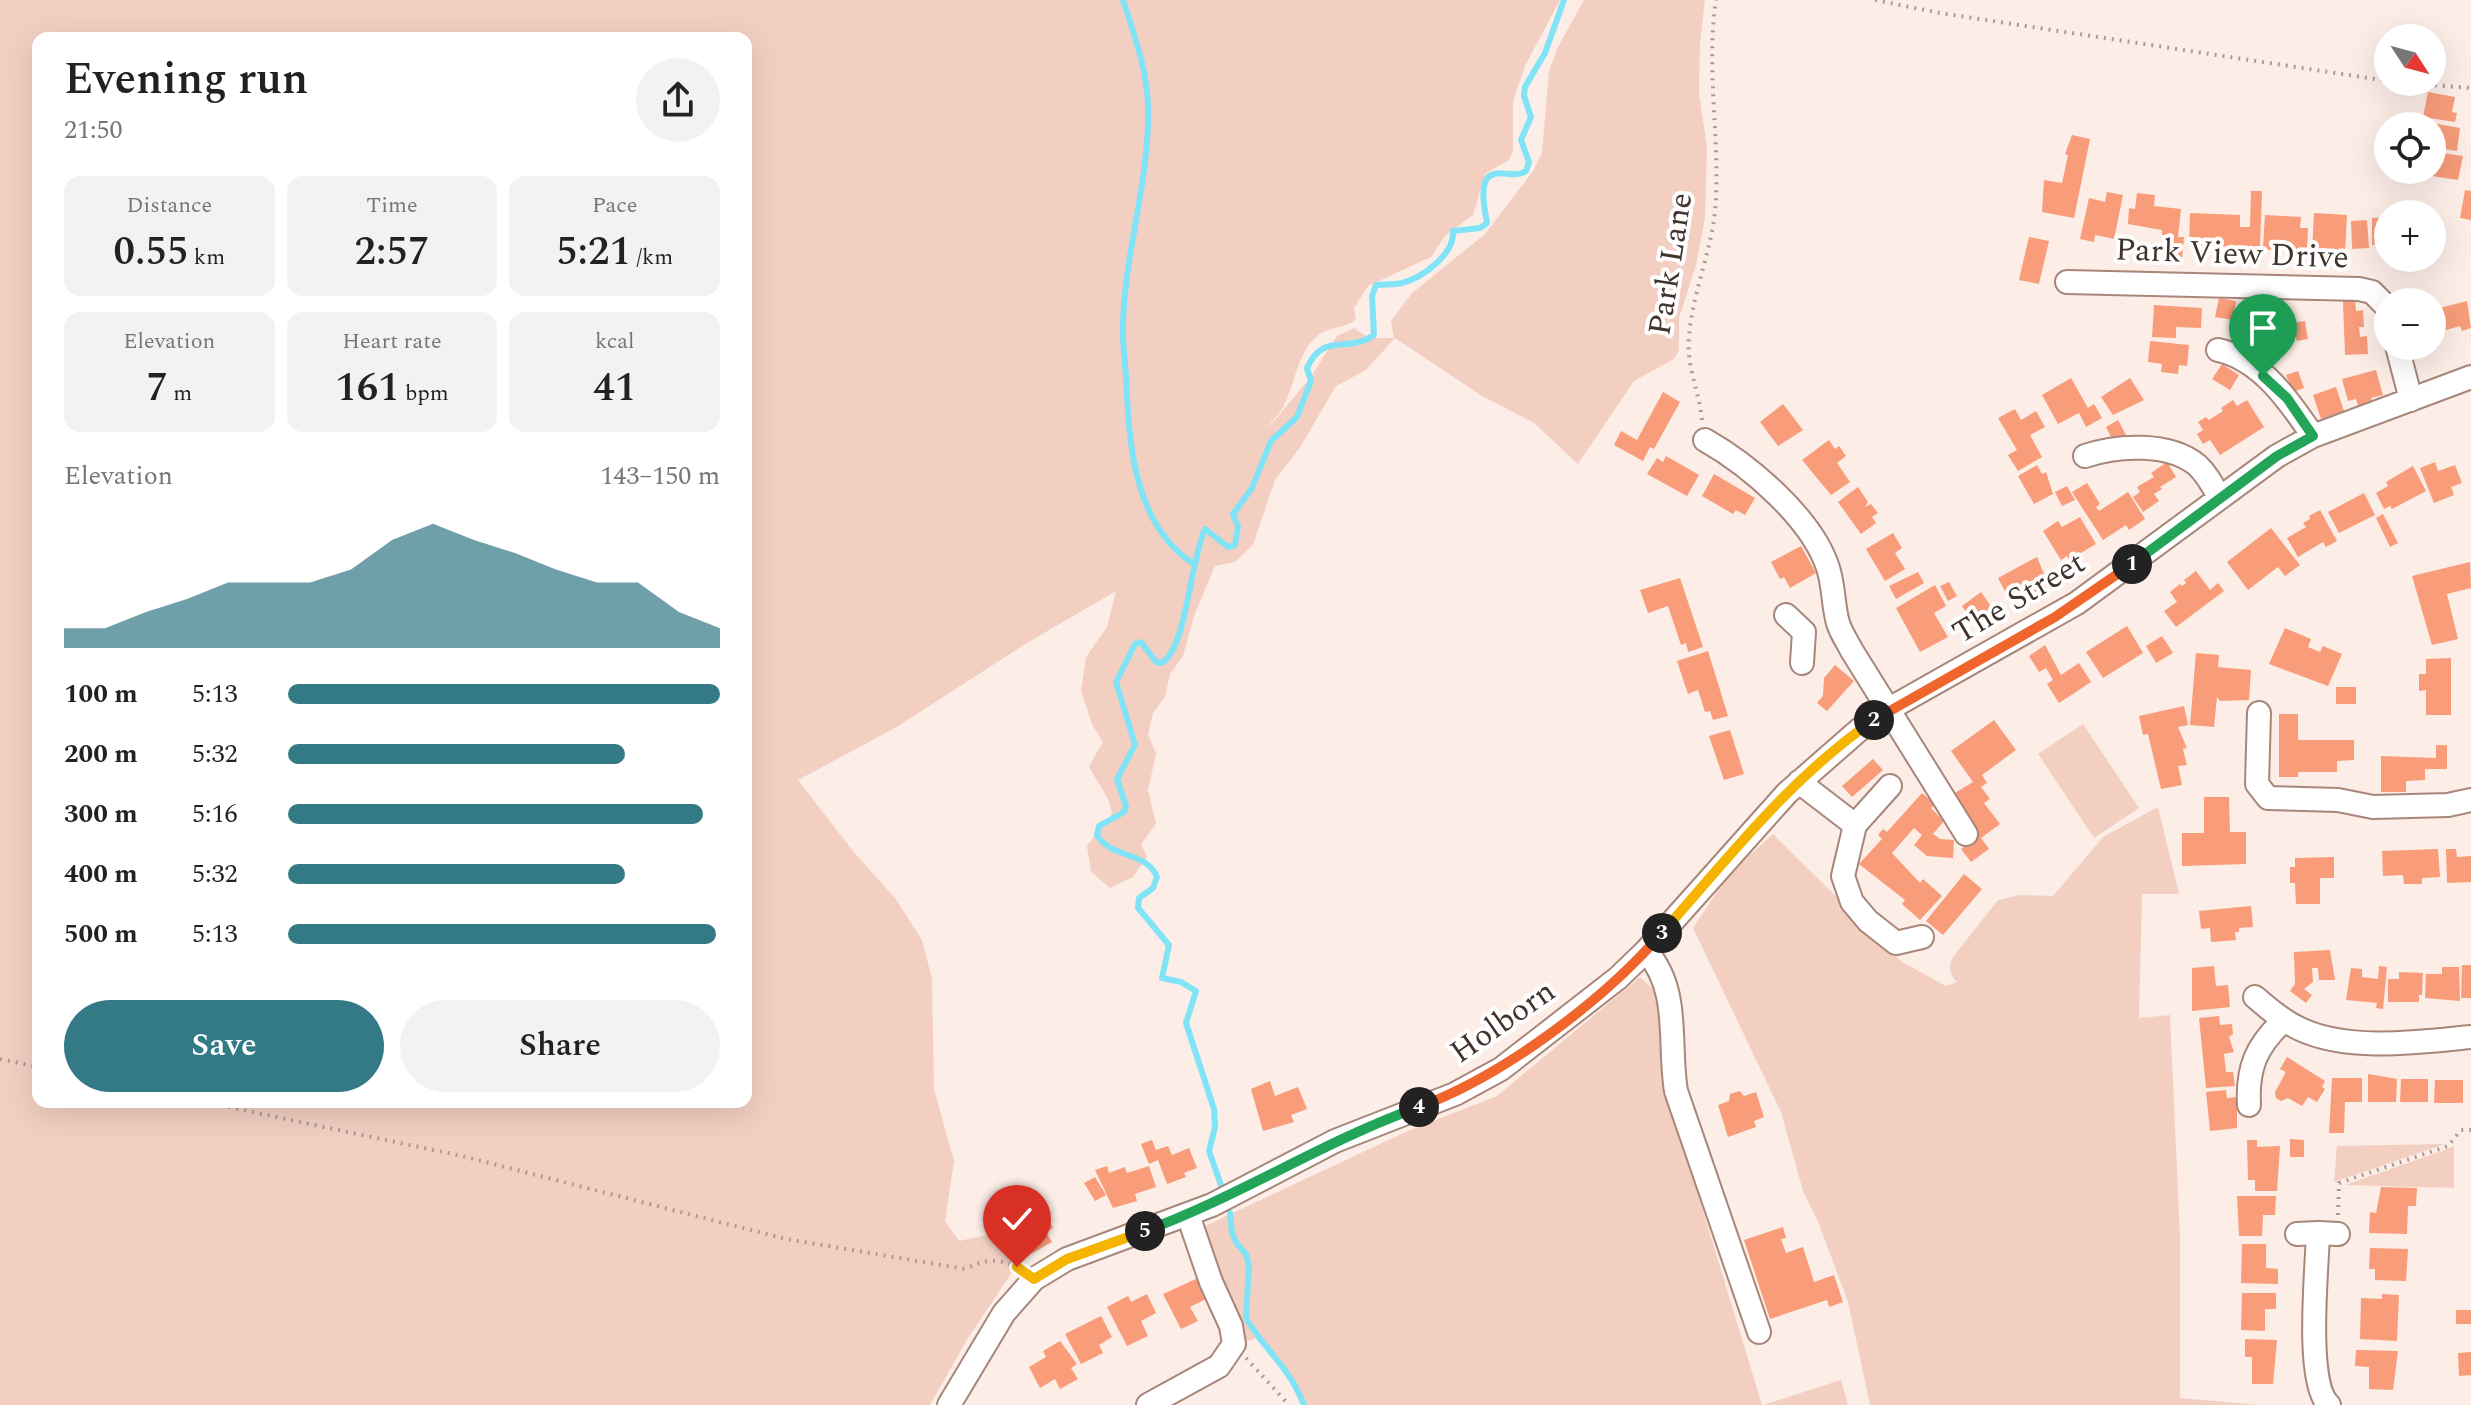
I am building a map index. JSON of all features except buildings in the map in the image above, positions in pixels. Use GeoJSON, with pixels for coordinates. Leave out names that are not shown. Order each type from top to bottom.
{"type":"FeatureCollection","features":[{"type":"Feature","properties":{"kind":"street","name":"Park View Drive"},"geometry":{"type":"LineString","coordinates":[[2067,282],[2359,289],[2374,294]]}},
{"type":"Feature","properties":{"kind":"street"},"geometry":{"type":"LineString","coordinates":[[2218,350],[2244,359],[2276,387],[2313,436]]}},
{"type":"Feature","properties":{"kind":"street"},"geometry":{"type":"LineString","coordinates":[[2401,360],[2411,400]]}},
{"type":"Feature","properties":{"kind":"street","name":"The Street"},"geometry":{"type":"LineString","coordinates":[[1889,709],[2077,603],[2277,456],[2313,436],[2471,377]]}},
{"type":"Feature","properties":{"kind":"street"},"geometry":{"type":"LineString","coordinates":[[1705,440],[1723,450],[1764,484],[1805,526],[1828,565],[1838,624],[1966,834]]}},
{"type":"Feature","properties":{"kind":"street"},"geometry":{"type":"LineString","coordinates":[[2085,456],[2109,451],[2169,451],[2195,464],[2219,497]]}},
{"type":"Feature","properties":{"kind":"street"},"geometry":{"type":"LineString","coordinates":[[1786,615],[1804,632]]}},
{"type":"Feature","properties":{"kind":"street"},"geometry":{"type":"LineString","coordinates":[[1804,632],[1838,624]]}},
{"type":"Feature","properties":{"kind":"street"},"geometry":{"type":"LineString","coordinates":[[1802,663],[1804,632]]}},
{"type":"Feature","properties":{"kind":"street","name":"Holborn"},"geometry":{"type":"LineString","coordinates":[[949,1405],[1004,1313],[1034,1279],[1067,1259],[1188,1215],[1335,1141],[1455,1094],[1501,1069],[1618,978],[1799,782],[1831,752],[1889,709]]}},
{"type":"Feature","properties":{"kind":"street"},"geometry":{"type":"LineString","coordinates":[[2259,713],[2257,784],[2268,798],[2338,800],[2373,807],[2448,805],[2471,800]]}},
{"type":"Feature","properties":{"kind":"street"},"geometry":{"type":"LineString","coordinates":[[1799,782],[1855,825]]}},
{"type":"Feature","properties":{"kind":"street"},"geometry":{"type":"LineString","coordinates":[[1890,786],[1855,825],[1843,876],[1852,902],[1868,921],[1896,943],[1922,937]]}},
{"type":"Feature","properties":{"kind":"street"},"geometry":{"type":"LineString","coordinates":[[1646,951],[1662,971],[1670,1002],[1671,1062],[1676,1091],[1759,1332]]}},
{"type":"Feature","properties":{"kind":"street"},"geometry":{"type":"LineString","coordinates":[[2255,997],[2284,1020],[2310,1033],[2338,1039],[2391,1044],[2471,1037]]}},
{"type":"Feature","properties":{"kind":"street"},"geometry":{"type":"LineString","coordinates":[[2249,1105],[2247,1079],[2253,1061],[2284,1020]]}},
{"type":"Feature","properties":{"kind":"street"},"geometry":{"type":"LineString","coordinates":[[1148,1405],[1219,1366],[1234,1344],[1231,1326],[1211,1282],[1188,1215]]}},
{"type":"Feature","properties":{"kind":"street"},"geometry":{"type":"LineString","coordinates":[[2317,1234],[2315,1374],[2321,1403]]}},
{"type":"Feature","properties":{"kind":"path","name":"Park Lane"},"geometry":{"type":"LineString","coordinates":[[1705,440],[1688,348],[1716,211],[1718,169],[1711,57],[1716,0]]}},
{"type":"Feature","properties":{"kind":"path"},"geometry":{"type":"LineString","coordinates":[[1875,0],[1940,13],[2374,79]]}},
{"type":"Feature","properties":{"kind":"path"},"geometry":{"type":"LineString","coordinates":[[2446,86],[2471,88]]}},
{"type":"Feature","properties":{"kind":"path"},"geometry":{"type":"LineString","coordinates":[[0,1059],[32,1066]]}},
{"type":"Feature","properties":{"kind":"path"},"geometry":{"type":"LineString","coordinates":[[234,1108],[462,1156],[786,1239],[965,1269],[984,1261],[1002,1259],[1034,1279]]}},
{"type":"Feature","properties":{"kind":"path"},"geometry":{"type":"LineString","coordinates":[[2317,1234],[2339,1183],[2448,1146],[2461,1130],[2471,1130]]}},
{"type":"Feature","properties":{"kind":"path"},"geometry":{"type":"LineString","coordinates":[[1234,1344],[1289,1405]]}},
{"type":"Feature","properties":{"kind":"shaded area"},"geometry":{"type":"Polygon","coordinates":[[[0,0],[1560,0],[1525,66],[1513,101],[1513,152],[1509,160],[1485,174],[1473,215],[1445,236],[1431,257],[1368,286],[1354,308],[1356,319],[1322,333],[1310,343],[1282,409],[1267,429],[1310,378],[1337,336],[1354,328],[1369,338],[1394,338],[1391,321],[1412,293],[1485,234],[1533,171],[1542,153],[1549,71],[1558,47],[1584,0],[1705,0],[1699,94],[1707,148],[1705,218],[1696,265],[1679,318],[1679,350],[1674,359],[1634,381],[1578,464],[1534,423],[1482,396],[1395,338],[1366,370],[1336,386],[1301,446],[1275,480],[1253,545],[1235,562],[1215,566],[1194,616],[1183,656],[1170,674],[1165,697],[1153,713],[1148,734],[1156,754],[1148,790],[1156,824],[1141,844],[1147,857],[1133,877],[1110,888],[1091,872],[1087,846],[1112,814],[1106,795],[1089,766],[1103,742],[1092,724],[1081,691],[1086,657],[1107,627],[1116,591],[1027,643],[895,728],[798,780],[853,851],[895,898],[922,940],[932,979],[934,1089],[954,1161],[945,1221],[959,1241],[992,1234],[1007,1237],[1024,1265],[1013,1271],[968,1338],[930,1405],[0,1405],[0,0]]]}},
{"type":"Feature","properties":{"kind":"shaded area"},"geometry":{"type":"Polygon","coordinates":[[[2083,724],[2139,808],[2094,838],[2038,754],[2083,724]]]}},
{"type":"Feature","properties":{"kind":"shaded area"},"geometry":{"type":"Polygon","coordinates":[[[2158,807],[2179,894],[2142,894],[2139,1018],[2170,1015],[2180,1236],[2180,1398],[2260,1405],[1870,1405],[1848,1302],[1819,1224],[1803,1191],[1781,1112],[1693,928],[1729,874],[1773,834],[1902,962],[1946,986],[1957,982],[1950,970],[1953,957],[1998,900],[2020,895],[2053,896],[2103,837],[2158,807]]]}},
{"type":"Feature","properties":{"kind":"shaded area"},"geometry":{"type":"Polygon","coordinates":[[[1640,977],[1660,1001],[1663,1079],[1762,1405],[1304,1405],[1290,1377],[1260,1337],[1247,1341],[1218,1279],[1203,1227],[1408,1131],[1497,1096],[1640,977]]]}},
{"type":"Feature","properties":{"kind":"shaded area"},"geometry":{"type":"Polygon","coordinates":[[[2444,1144],[2439,1146],[2334,1182],[2337,1146],[2444,1144]]]}},
{"type":"Feature","properties":{"kind":"shaded area"},"geometry":{"type":"Polygon","coordinates":[[[2454,1146],[2454,1188],[2345,1185],[2445,1150],[2454,1146]]]}},
{"type":"Feature","properties":{"kind":"shaded area"},"geometry":{"type":"Polygon","coordinates":[[[1841,1380],[1848,1405],[1763,1405],[1841,1380]]]}},
{"type":"Feature","properties":{"kind":"waterway"},"geometry":{"type":"LineString","coordinates":[[1123,0],[1143,66],[1148,106],[1145,161],[1123,323],[1129,429],[1146,505],[1174,547],[1194,564]]}},
{"type":"Feature","properties":{"kind":"waterway"},"geometry":{"type":"LineString","coordinates":[[1222,1188],[1209,1151],[1215,1127],[1214,1109],[1186,1023],[1196,991],[1181,982],[1162,978],[1169,945],[1138,908],[1139,898],[1153,888],[1157,877],[1145,863],[1111,848],[1097,835],[1099,826],[1124,812],[1126,806],[1117,779],[1135,745],[1116,682],[1135,644],[1141,642],[1156,662],[1162,663],[1170,654],[1183,622],[1205,529],[1228,547],[1235,545],[1238,527],[1233,514],[1252,488],[1271,441],[1297,417],[1311,381],[1307,368],[1314,357],[1329,346],[1355,343],[1374,335],[1372,296],[1376,285],[1402,283],[1436,264],[1449,248],[1453,231],[1480,228],[1487,223],[1483,196],[1489,177],[1498,173],[1526,171],[1529,162],[1521,140],[1531,117],[1524,96],[1525,87],[1545,53],[1564,0]]}},
{"type":"Feature","properties":{"kind":"waterway"},"geometry":{"type":"LineString","coordinates":[[1230,1213],[1232,1233],[1246,1254],[1249,1265],[1246,1318],[1284,1369],[1304,1405]]}},
{"type":"Feature","properties":{"kind":"route"},"geometry":{"type":"LineString","coordinates":[[1017,1267],[1034,1279],[1067,1259],[1212,1205],[1373,1123],[1455,1094],[1501,1069],[1618,978],[1646,951],[1787,793],[1859,730],[1889,709],[2014,641],[2096,591],[2219,497],[2277,456],[2313,436],[2287,398],[2263,376]]}}]}
